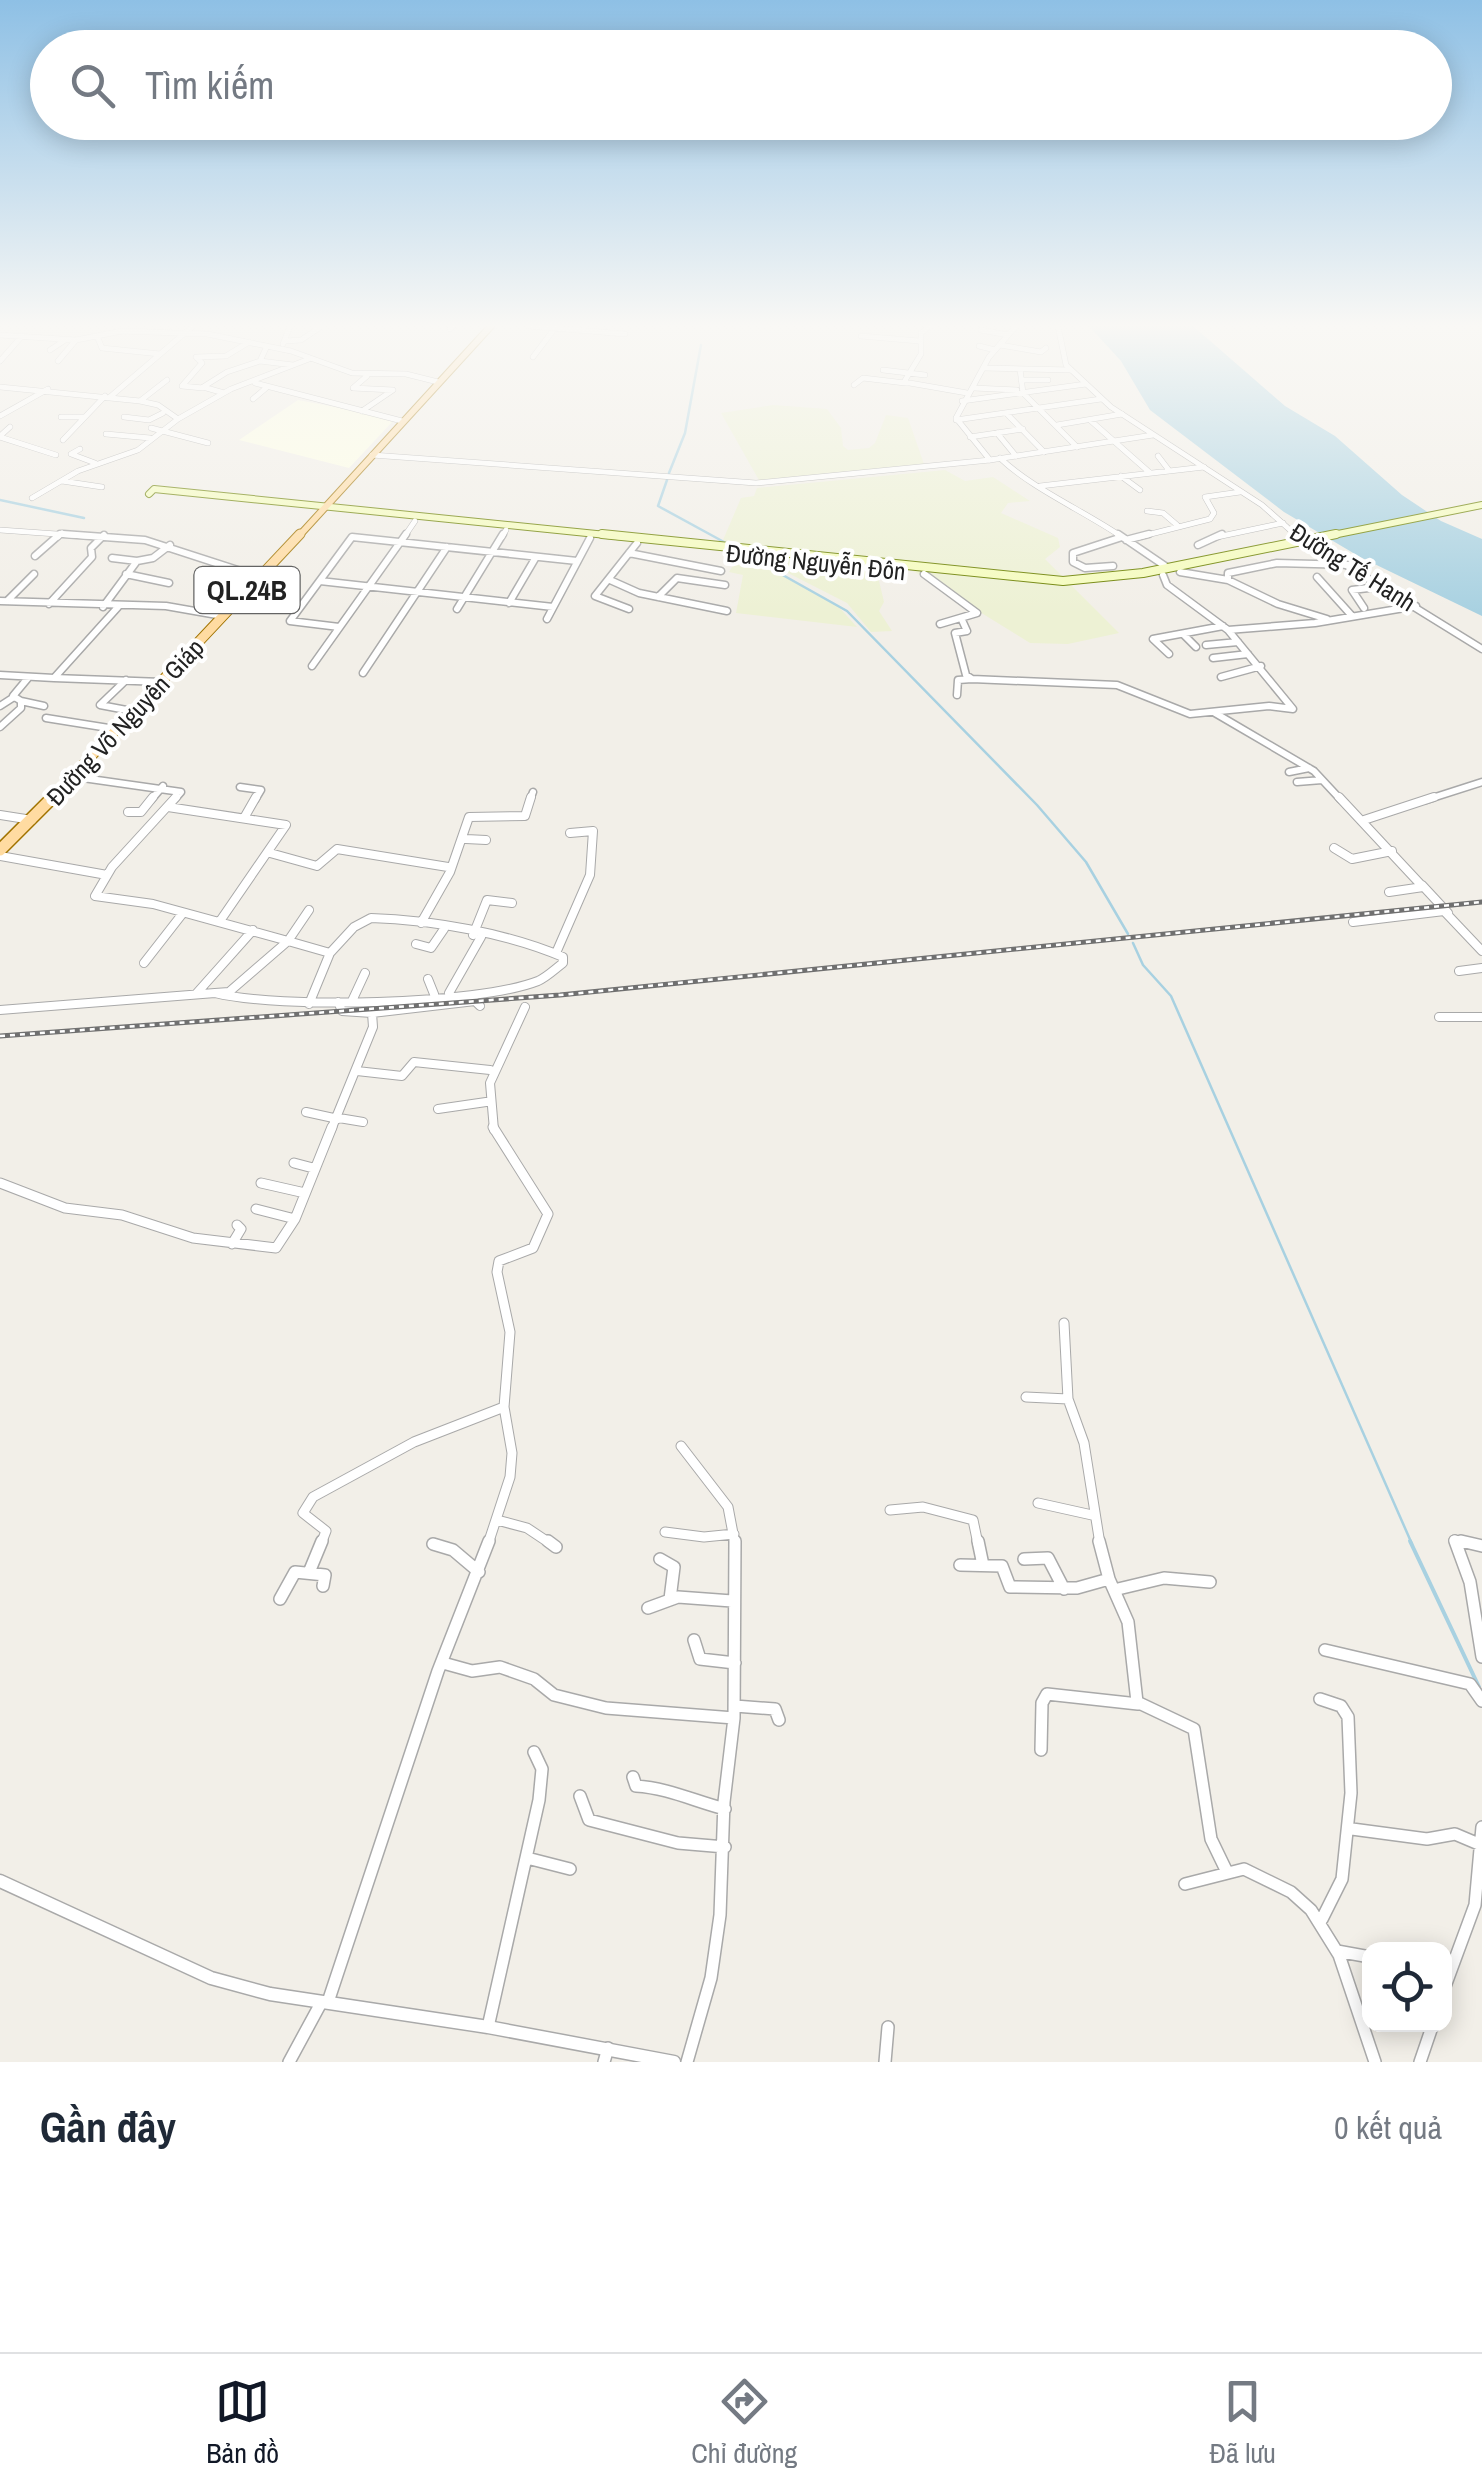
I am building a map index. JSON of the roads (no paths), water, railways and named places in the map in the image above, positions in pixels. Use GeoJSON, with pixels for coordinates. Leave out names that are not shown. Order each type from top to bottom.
{"type":"FeatureCollection","features":[{"type":"Feature","properties":{"kind":"main road","name":"Đường Võ Nguyên Giáp"},"geometry":{"type":"LineString","coordinates":[[0,853],[121,730],[401,422]]}},
{"type":"Feature","properties":{"kind":"main road"},"geometry":{"type":"LineString","coordinates":[[154,489],[322,509],[149,494],[154,489]]}},
{"type":"Feature","properties":{"kind":"main road","name":"Đường Nguyễn Đôn"},"geometry":{"type":"LineString","coordinates":[[792,557],[924,574],[1066,586],[1171,570],[1482,508]]}},
{"type":"Feature","properties":{"kind":"main road","name":"Đường Nguyễn Đôn"},"geometry":{"type":"LineString","coordinates":[[322,509],[1042,580],[1171,570]]}},
{"type":"Feature","properties":{"kind":"street"},"geometry":{"type":"LineString","coordinates":[[63,440],[79,422]]}},
{"type":"Feature","properties":{"kind":"street"},"geometry":{"type":"LineString","coordinates":[[32,498],[95,464],[142,446],[174,422]]}},
{"type":"Feature","properties":{"kind":"street"},"geometry":{"type":"LineString","coordinates":[[958,422],[990,460]]}},
{"type":"Feature","properties":{"kind":"street"},"geometry":{"type":"LineString","coordinates":[[1015,422],[1044,452]]}},
{"type":"Feature","properties":{"kind":"street"},"geometry":{"type":"LineString","coordinates":[[1054,422],[1077,447]]}},
{"type":"Feature","properties":{"kind":"street"},"geometry":{"type":"LineString","coordinates":[[1056,425],[1075,422]]}},
{"type":"Feature","properties":{"kind":"street"},"geometry":{"type":"LineString","coordinates":[[1093,422],[1148,472]]}},
{"type":"Feature","properties":{"kind":"street","name":"Đường Tế Hanh"},"geometry":{"type":"LineString","coordinates":[[1134,422],[1240,492],[1306,543],[1352,565],[1482,649]]}},
{"type":"Feature","properties":{"kind":"street"},"geometry":{"type":"LineString","coordinates":[[2,437],[10,426]]}},
{"type":"Feature","properties":{"kind":"street"},"geometry":{"type":"LineString","coordinates":[[150,428],[209,440]]}},
{"type":"Feature","properties":{"kind":"street"},"geometry":{"type":"LineString","coordinates":[[970,437],[1023,430]]}},
{"type":"Feature","properties":{"kind":"street"},"geometry":{"type":"LineString","coordinates":[[997,433],[1016,456]]}},
{"type":"Feature","properties":{"kind":"street"},"geometry":{"type":"LineString","coordinates":[[106,434],[150,438]]}},
{"type":"Feature","properties":{"kind":"street"},"geometry":{"type":"LineString","coordinates":[[2,437],[14,435]]}},
{"type":"Feature","properties":{"kind":"street"},"geometry":{"type":"LineString","coordinates":[[372,455],[756,483],[990,460],[1153,435]]}},
{"type":"Feature","properties":{"kind":"street"},"geometry":{"type":"LineString","coordinates":[[2,437],[56,455]]}},
{"type":"Feature","properties":{"kind":"street"},"geometry":{"type":"LineString","coordinates":[[142,446],[151,449]]}},
{"type":"Feature","properties":{"kind":"street"},"geometry":{"type":"LineString","coordinates":[[80,449],[71,454],[95,464]]}},
{"type":"Feature","properties":{"kind":"street"},"geometry":{"type":"LineString","coordinates":[[97,456],[106,461]]}},
{"type":"Feature","properties":{"kind":"street"},"geometry":{"type":"LineString","coordinates":[[1158,456],[1168,469]]}},
{"type":"Feature","properties":{"kind":"street"},"geometry":{"type":"LineString","coordinates":[[1000,458],[1020,477],[1171,570],[1228,580],[1278,604],[1327,619]]}},
{"type":"Feature","properties":{"kind":"street"},"geometry":{"type":"LineString","coordinates":[[1040,486],[1204,467]]}},
{"type":"Feature","properties":{"kind":"street"},"geometry":{"type":"LineString","coordinates":[[1158,472],[1166,481]]}},
{"type":"Feature","properties":{"kind":"street"},"geometry":{"type":"LineString","coordinates":[[1121,476],[1140,490]]}},
{"type":"Feature","properties":{"kind":"street"},"geometry":{"type":"LineString","coordinates":[[1100,479],[1106,487]]}},
{"type":"Feature","properties":{"kind":"street"},"geometry":{"type":"LineString","coordinates":[[57,484],[102,487]]}},
{"type":"Feature","properties":{"kind":"street"},"geometry":{"type":"LineString","coordinates":[[1206,521],[1214,512],[1205,498],[1240,492]]}},
{"type":"Feature","properties":{"kind":"street"},"geometry":{"type":"LineString","coordinates":[[1147,512],[1163,512],[1177,525]]}},
{"type":"Feature","properties":{"kind":"street"},"geometry":{"type":"LineString","coordinates":[[312,666],[417,518]]}},
{"type":"Feature","properties":{"kind":"street"},"geometry":{"type":"LineString","coordinates":[[1113,566],[1082,568],[1074,562],[1073,553],[1177,525],[1206,521],[1230,531]]}},
{"type":"Feature","properties":{"kind":"street"},"geometry":{"type":"LineString","coordinates":[[1198,545],[1230,531],[1282,524]]}},
{"type":"Feature","properties":{"kind":"street"},"geometry":{"type":"LineString","coordinates":[[458,610],[507,528]]}},
{"type":"Feature","properties":{"kind":"street"},"geometry":{"type":"LineString","coordinates":[[0,530],[104,535],[170,545],[258,577]]}},
{"type":"Feature","properties":{"kind":"street"},"geometry":{"type":"LineString","coordinates":[[35,556],[62,532]]}},
{"type":"Feature","properties":{"kind":"street"},"geometry":{"type":"LineString","coordinates":[[48,604],[93,556],[91,548],[104,535]]}},
{"type":"Feature","properties":{"kind":"street"},"geometry":{"type":"LineString","coordinates":[[547,619],[591,536]]}},
{"type":"Feature","properties":{"kind":"street"},"geometry":{"type":"LineString","coordinates":[[339,627],[290,621],[352,537],[577,561]]}},
{"type":"Feature","properties":{"kind":"street"},"geometry":{"type":"LineString","coordinates":[[628,609],[595,598],[638,541]]}},
{"type":"Feature","properties":{"kind":"street"},"geometry":{"type":"LineString","coordinates":[[112,558],[153,558],[170,545]]}},
{"type":"Feature","properties":{"kind":"street"},"geometry":{"type":"LineString","coordinates":[[363,673],[447,547]]}},
{"type":"Feature","properties":{"kind":"street"},"geometry":{"type":"LineString","coordinates":[[630,553],[720,571]]}},
{"type":"Feature","properties":{"kind":"street"},"geometry":{"type":"LineString","coordinates":[[509,602],[536,557]]}},
{"type":"Feature","properties":{"kind":"street"},"geometry":{"type":"LineString","coordinates":[[103,607],[137,561]]}},
{"type":"Feature","properties":{"kind":"street"},"geometry":{"type":"LineString","coordinates":[[1228,580],[1228,574],[1272,563],[1352,565]]}},
{"type":"Feature","properties":{"kind":"street"},"geometry":{"type":"LineString","coordinates":[[957,695],[958,680],[972,679],[1118,685],[1187,714],[1269,706],[1293,709],[1261,666],[1225,628],[1166,585],[1171,570]]}},
{"type":"Feature","properties":{"kind":"street"},"geometry":{"type":"LineString","coordinates":[[4,601],[34,574]]}},
{"type":"Feature","properties":{"kind":"street"},"geometry":{"type":"LineString","coordinates":[[126,574],[168,583]]}},
{"type":"Feature","properties":{"kind":"street"},"geometry":{"type":"LineString","coordinates":[[924,574],[977,612],[940,624]]}},
{"type":"Feature","properties":{"kind":"street"},"geometry":{"type":"LineString","coordinates":[[1316,577],[1352,616]]}},
{"type":"Feature","properties":{"kind":"street"},"geometry":{"type":"LineString","coordinates":[[658,598],[677,578],[724,585]]}},
{"type":"Feature","properties":{"kind":"street"},"geometry":{"type":"LineString","coordinates":[[634,591],[642,579]]}},
{"type":"Feature","properties":{"kind":"street"},"geometry":{"type":"LineString","coordinates":[[610,580],[658,598],[727,611]]}},
{"type":"Feature","properties":{"kind":"street"},"geometry":{"type":"LineString","coordinates":[[320,581],[553,608]]}},
{"type":"Feature","properties":{"kind":"street"},"geometry":{"type":"LineString","coordinates":[[1364,608],[1352,590],[1386,586]]}},
{"type":"Feature","properties":{"kind":"street"},"geometry":{"type":"LineString","coordinates":[[4,601],[166,606],[223,616]]}},
{"type":"Feature","properties":{"kind":"street"},"geometry":{"type":"LineString","coordinates":[[687,616],[692,604]]}},
{"type":"Feature","properties":{"kind":"street"},"geometry":{"type":"LineString","coordinates":[[54,678],[119,606]]}},
{"type":"Feature","properties":{"kind":"street"},"geometry":{"type":"LineString","coordinates":[[1169,654],[1152,639],[1416,606]]}},
{"type":"Feature","properties":{"kind":"street"},"geometry":{"type":"LineString","coordinates":[[962,620],[968,631],[956,632],[966,675],[972,679]]}},
{"type":"Feature","properties":{"kind":"street"},"geometry":{"type":"LineString","coordinates":[[1183,634],[1196,648]]}},
{"type":"Feature","properties":{"kind":"street"},"geometry":{"type":"LineString","coordinates":[[1206,645],[1238,642]]}},
{"type":"Feature","properties":{"kind":"street"},"geometry":{"type":"LineString","coordinates":[[1213,658],[1248,654]]}},
{"type":"Feature","properties":{"kind":"street"},"geometry":{"type":"LineString","coordinates":[[1220,677],[1261,666]]}},
{"type":"Feature","properties":{"kind":"street"},"geometry":{"type":"LineString","coordinates":[[0,675],[162,682]]}},
{"type":"Feature","properties":{"kind":"street"},"geometry":{"type":"LineString","coordinates":[[0,727],[20,708],[17,699],[29,678]]}},
{"type":"Feature","properties":{"kind":"street"},"geometry":{"type":"LineString","coordinates":[[126,680],[100,705],[136,712]]}},
{"type":"Feature","properties":{"kind":"street"},"geometry":{"type":"LineString","coordinates":[[0,706],[17,699],[44,706]]}},
{"type":"Feature","properties":{"kind":"street"},"geometry":{"type":"LineString","coordinates":[[1214,713],[1310,768],[1364,820],[1482,951]]}},
{"type":"Feature","properties":{"kind":"street"},"geometry":{"type":"LineString","coordinates":[[46,718],[121,730]]}},
{"type":"Feature","properties":{"kind":"street"},"geometry":{"type":"LineString","coordinates":[[1213,726],[1225,722]]}},
{"type":"Feature","properties":{"kind":"street"},"geometry":{"type":"LineString","coordinates":[[1289,772],[1310,768]]}},
{"type":"Feature","properties":{"kind":"street"},"geometry":{"type":"LineString","coordinates":[[76,777],[162,786],[181,792],[107,875],[95,896],[220,921],[330,953]]}},
{"type":"Feature","properties":{"kind":"street"},"geometry":{"type":"LineString","coordinates":[[1296,782],[1323,780]]}},
{"type":"Feature","properties":{"kind":"street"},"geometry":{"type":"LineString","coordinates":[[1364,820],[1482,782]]}},
{"type":"Feature","properties":{"kind":"street"},"geometry":{"type":"LineString","coordinates":[[128,812],[141,812],[162,786]]}},
{"type":"Feature","properties":{"kind":"street"},"geometry":{"type":"LineString","coordinates":[[240,787],[262,790],[244,818]]}},
{"type":"Feature","properties":{"kind":"street"},"geometry":{"type":"LineString","coordinates":[[421,923],[448,867],[459,859],[469,817],[525,816],[533,792]]}},
{"type":"Feature","properties":{"kind":"street"},"geometry":{"type":"LineString","coordinates":[[168,808],[286,825],[220,921]]}},
{"type":"Feature","properties":{"kind":"street"},"geometry":{"type":"LineString","coordinates":[[0,815],[32,820]]}},
{"type":"Feature","properties":{"kind":"street"},"geometry":{"type":"LineString","coordinates":[[556,952],[590,876],[592,831],[570,833]]}},
{"type":"Feature","properties":{"kind":"street"},"geometry":{"type":"LineString","coordinates":[[466,838],[486,840]]}},
{"type":"Feature","properties":{"kind":"street"},"geometry":{"type":"LineString","coordinates":[[1334,848],[1354,859],[1392,851]]}},
{"type":"Feature","properties":{"kind":"street"},"geometry":{"type":"LineString","coordinates":[[270,852],[317,866],[340,850],[448,867]]}},
{"type":"Feature","properties":{"kind":"street"},"geometry":{"type":"LineString","coordinates":[[0,853],[107,875]]}},
{"type":"Feature","properties":{"kind":"street"},"geometry":{"type":"LineString","coordinates":[[1389,892],[1422,885]]}},
{"type":"Feature","properties":{"kind":"street"},"geometry":{"type":"LineString","coordinates":[[449,993],[477,936],[487,900],[512,903]]}},
{"type":"Feature","properties":{"kind":"street"},"geometry":{"type":"LineString","coordinates":[[216,993],[239,987],[288,941],[309,910]]}},
{"type":"Feature","properties":{"kind":"street"},"geometry":{"type":"LineString","coordinates":[[144,963],[183,913]]}},
{"type":"Feature","properties":{"kind":"street"},"geometry":{"type":"LineString","coordinates":[[1353,922],[1448,913]]}},
{"type":"Feature","properties":{"kind":"street"},"geometry":{"type":"LineString","coordinates":[[0,1010],[216,993],[309,1004],[352,1002],[536,982],[563,963],[556,952],[421,923],[367,919],[330,953],[309,1004]]}},
{"type":"Feature","properties":{"kind":"street"},"geometry":{"type":"LineString","coordinates":[[416,944],[432,948],[444,928]]}},
{"type":"Feature","properties":{"kind":"street"},"geometry":{"type":"LineString","coordinates":[[196,994],[252,930]]}},
{"type":"Feature","properties":{"kind":"street"},"geometry":{"type":"LineString","coordinates":[[1458,972],[1482,968]]}},
{"type":"Feature","properties":{"kind":"street"},"geometry":{"type":"LineString","coordinates":[[352,1002],[365,973]]}},
{"type":"Feature","properties":{"kind":"street"},"geometry":{"type":"LineString","coordinates":[[428,979],[434,994]]}},
{"type":"Feature","properties":{"kind":"street"},"geometry":{"type":"LineString","coordinates":[[338,1002],[342,1011],[372,1013],[475,1001],[480,1006]]}},
{"type":"Feature","properties":{"kind":"street"},"geometry":{"type":"LineString","coordinates":[[288,2062],[324,2002],[442,1663],[479,1572],[512,1463],[504,1407],[510,1332],[497,1272],[499,1261],[533,1248],[548,1214],[506,1154],[486,1102],[490,1070],[525,1007]]}},
{"type":"Feature","properties":{"kind":"street"},"geometry":{"type":"LineString","coordinates":[[0,1183],[65,1208],[122,1215],[192,1238],[276,1248],[295,1219],[313,1168],[358,1071],[373,1026],[372,1013]]}},
{"type":"Feature","properties":{"kind":"street"},"geometry":{"type":"LineString","coordinates":[[1439,1017],[1482,1017]]}},
{"type":"Feature","properties":{"kind":"street"},"geometry":{"type":"LineString","coordinates":[[358,1071],[402,1076],[414,1062],[490,1070]]}},
{"type":"Feature","properties":{"kind":"street"},"geometry":{"type":"LineString","coordinates":[[438,1109],[486,1102]]}},
{"type":"Feature","properties":{"kind":"street"},"geometry":{"type":"LineString","coordinates":[[306,1112],[363,1122]]}},
{"type":"Feature","properties":{"kind":"street"},"geometry":{"type":"LineString","coordinates":[[294,1164],[313,1168]]}},
{"type":"Feature","properties":{"kind":"street"},"geometry":{"type":"LineString","coordinates":[[261,1183],[305,1194]]}},
{"type":"Feature","properties":{"kind":"street"},"geometry":{"type":"LineString","coordinates":[[256,1209],[295,1219]]}},
{"type":"Feature","properties":{"kind":"street"},"geometry":{"type":"LineString","coordinates":[[232,1244],[241,1229],[238,1225]]}},
{"type":"Feature","properties":{"kind":"street"},"geometry":{"type":"LineString","coordinates":[[1064,1323],[1068,1398],[1084,1443],[1092,1515],[1126,1616],[1138,1704],[1146,1712],[1184,1721],[1194,1728],[1210,1839],[1226,1870]]}},
{"type":"Feature","properties":{"kind":"street"},"geometry":{"type":"LineString","coordinates":[[1026,1397],[1068,1398]]}},
{"type":"Feature","properties":{"kind":"street"},"geometry":{"type":"LineString","coordinates":[[310,1570],[326,1531],[303,1513],[313,1497],[414,1442],[504,1407]]}},
{"type":"Feature","properties":{"kind":"street"},"geometry":{"type":"LineString","coordinates":[[681,1446],[734,1517],[732,1601],[736,1663],[725,1847],[712,1978],[687,2062]]}},
{"type":"Feature","properties":{"kind":"street"},"geometry":{"type":"LineString","coordinates":[[1038,1503],[1092,1515]]}},
{"type":"Feature","properties":{"kind":"street"},"geometry":{"type":"LineString","coordinates":[[890,1510],[923,1507],[973,1520],[982,1565]]}},
{"type":"Feature","properties":{"kind":"street"},"geometry":{"type":"LineString","coordinates":[[497,1520],[527,1528],[556,1547]]}},
{"type":"Feature","properties":{"kind":"street"},"geometry":{"type":"LineString","coordinates":[[666,1532],[704,1537],[717,1532],[734,1534]]}},
{"type":"Feature","properties":{"kind":"street"},"geometry":{"type":"LineString","coordinates":[[1482,1546],[1454,1540],[1470,1582],[1482,1657]]}},
{"type":"Feature","properties":{"kind":"street"},"geometry":{"type":"LineString","coordinates":[[433,1544],[453,1550],[479,1572]]}},
{"type":"Feature","properties":{"kind":"street"},"geometry":{"type":"LineString","coordinates":[[1024,1559],[1048,1558],[1064,1589]]}},
{"type":"Feature","properties":{"kind":"street"},"geometry":{"type":"LineString","coordinates":[[660,1559],[674,1567],[670,1599]]}},
{"type":"Feature","properties":{"kind":"street"},"geometry":{"type":"LineString","coordinates":[[960,1565],[1004,1568],[1010,1586],[1064,1589],[1164,1578],[1210,1582]]}},
{"type":"Feature","properties":{"kind":"street"},"geometry":{"type":"LineString","coordinates":[[280,1599],[292,1575],[310,1570],[327,1576],[323,1586]]}},
{"type":"Feature","properties":{"kind":"street"},"geometry":{"type":"LineString","coordinates":[[648,1608],[670,1599],[732,1601]]}},
{"type":"Feature","properties":{"kind":"street"},"geometry":{"type":"LineString","coordinates":[[694,1640],[700,1659],[736,1663]]}},
{"type":"Feature","properties":{"kind":"street"},"geometry":{"type":"LineString","coordinates":[[1325,1650],[1470,1684],[1482,1702]]}},
{"type":"Feature","properties":{"kind":"street"},"geometry":{"type":"LineString","coordinates":[[442,1663],[472,1671],[500,1667],[534,1680],[554,1696],[606,1708],[734,1712],[775,1708],[779,1720]]}},
{"type":"Feature","properties":{"kind":"street"},"geometry":{"type":"LineString","coordinates":[[1042,1750],[1042,1703],[1046,1694],[1138,1704]]}},
{"type":"Feature","properties":{"kind":"street"},"geometry":{"type":"LineString","coordinates":[[1320,1699],[1341,1706],[1348,1717],[1352,1828],[1335,1896],[1322,1919]]}},
{"type":"Feature","properties":{"kind":"street"},"geometry":{"type":"LineString","coordinates":[[488,2027],[542,1776],[534,1752]]}},
{"type":"Feature","properties":{"kind":"street"},"geometry":{"type":"LineString","coordinates":[[633,1777],[636,1786],[668,1788],[690,1800],[725,1809]]}},
{"type":"Feature","properties":{"kind":"street"},"geometry":{"type":"LineString","coordinates":[[580,1796],[589,1820],[655,1838],[725,1847]]}},
{"type":"Feature","properties":{"kind":"street"},"geometry":{"type":"LineString","coordinates":[[1452,1968],[1475,1905],[1482,1827]]}},
{"type":"Feature","properties":{"kind":"street"},"geometry":{"type":"LineString","coordinates":[[1352,1828],[1427,1838],[1454,1834],[1481,1845]]}},
{"type":"Feature","properties":{"kind":"street"},"geometry":{"type":"LineString","coordinates":[[526,1858],[570,1869]]}},
{"type":"Feature","properties":{"kind":"street"},"geometry":{"type":"LineString","coordinates":[[1185,1884],[1242,1868],[1293,1889],[1322,1919],[1375,2062]]}},
{"type":"Feature","properties":{"kind":"street"},"geometry":{"type":"LineString","coordinates":[[0,1881],[211,1978],[324,2002],[488,2027],[606,2055],[674,2062]]}},
{"type":"Feature","properties":{"kind":"street"},"geometry":{"type":"LineString","coordinates":[[1337,1951],[1362,1956]]}},
{"type":"Feature","properties":{"kind":"street"},"geometry":{"type":"LineString","coordinates":[[885,2062],[888,2027]]}},
{"type":"Feature","properties":{"kind":"street"},"geometry":{"type":"LineString","coordinates":[[1420,2062],[1430,2032]]}},
{"type":"Feature","properties":{"kind":"water"},"geometry":{"type":"Polygon","coordinates":[[[1166,422],[1312,422],[1335,436],[1402,495],[1441,521],[1482,539],[1482,616],[1360,557],[1284,512],[1166,422]]]}},
{"type":"Feature","properties":{"kind":"waterway"},"geometry":{"type":"LineString","coordinates":[[669,473],[687,422]]}},
{"type":"Feature","properties":{"kind":"waterway"},"geometry":{"type":"LineString","coordinates":[[667,480],[658,506],[724,542]]}},
{"type":"Feature","properties":{"kind":"waterway"},"geometry":{"type":"LineString","coordinates":[[0,500],[84,518]]}},
{"type":"Feature","properties":{"kind":"waterway"},"geometry":{"type":"LineString","coordinates":[[756,560],[847,611],[1037,805],[1086,862],[1128,934]]}},
{"type":"Feature","properties":{"kind":"waterway"},"geometry":{"type":"LineString","coordinates":[[1133,943],[1143,965],[1171,996],[1412,1544]]}},
{"type":"Feature","properties":{"kind":"waterway"},"geometry":{"type":"LineString","coordinates":[[1410,1541],[1479,1687]]}},
{"type":"Feature","properties":{"kind":"railway"},"geometry":{"type":"LineString","coordinates":[[0,1036],[560,995],[1482,902]]}}]}
